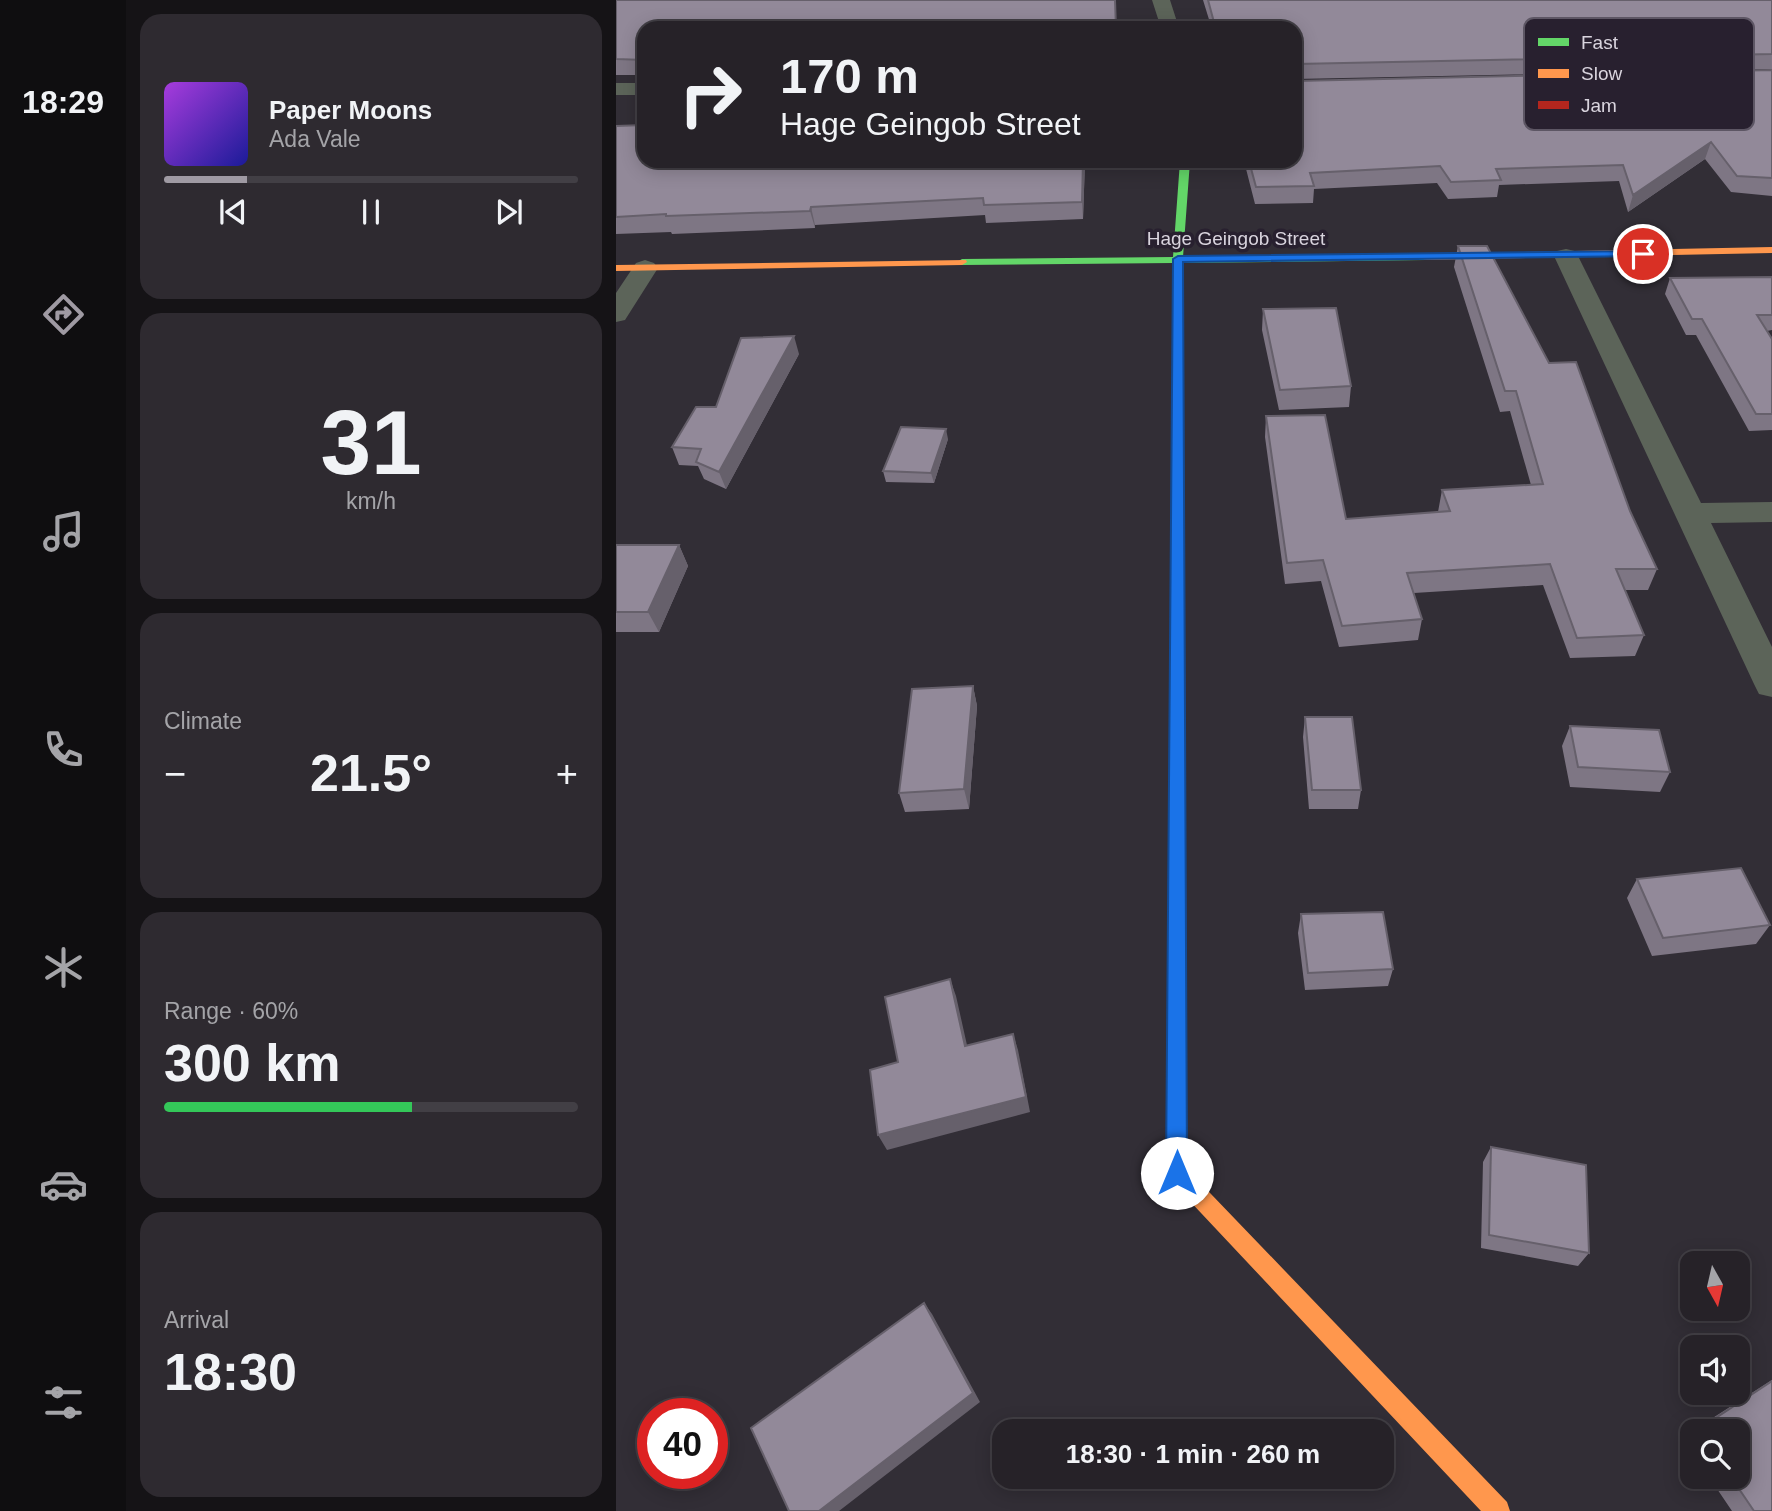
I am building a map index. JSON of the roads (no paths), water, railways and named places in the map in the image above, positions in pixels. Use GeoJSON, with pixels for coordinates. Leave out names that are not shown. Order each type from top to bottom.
{"type":"FeatureCollection","features":[{"type":"Feature","properties":{"kind":"street"},"geometry":{"type":"LineString","coordinates":[[1161,0],[1168,21]]}},
{"type":"Feature","properties":{"kind":"street"},"geometry":{"type":"LineString","coordinates":[[616,89],[637,89]]}},
{"type":"Feature","properties":{"kind":"street"},"geometry":{"type":"LineString","coordinates":[[1184,168],[1178,259],[1177,1173],[1498,1511]]}},
{"type":"Feature","properties":{"kind":"street","name":"Hage Geingob Street"},"geometry":{"type":"LineString","coordinates":[[616,268],[1566,256],[1772,250]]}},
{"type":"Feature","properties":{"kind":"street"},"geometry":{"type":"LineString","coordinates":[[1566,256],[1772,684]]}},
{"type":"Feature","properties":{"kind":"street"},"geometry":{"type":"LineString","coordinates":[[616,314],[645,268]]}},
{"type":"Feature","properties":{"kind":"street"},"geometry":{"type":"LineString","coordinates":[[1691,513],[1772,512]]}}]}
